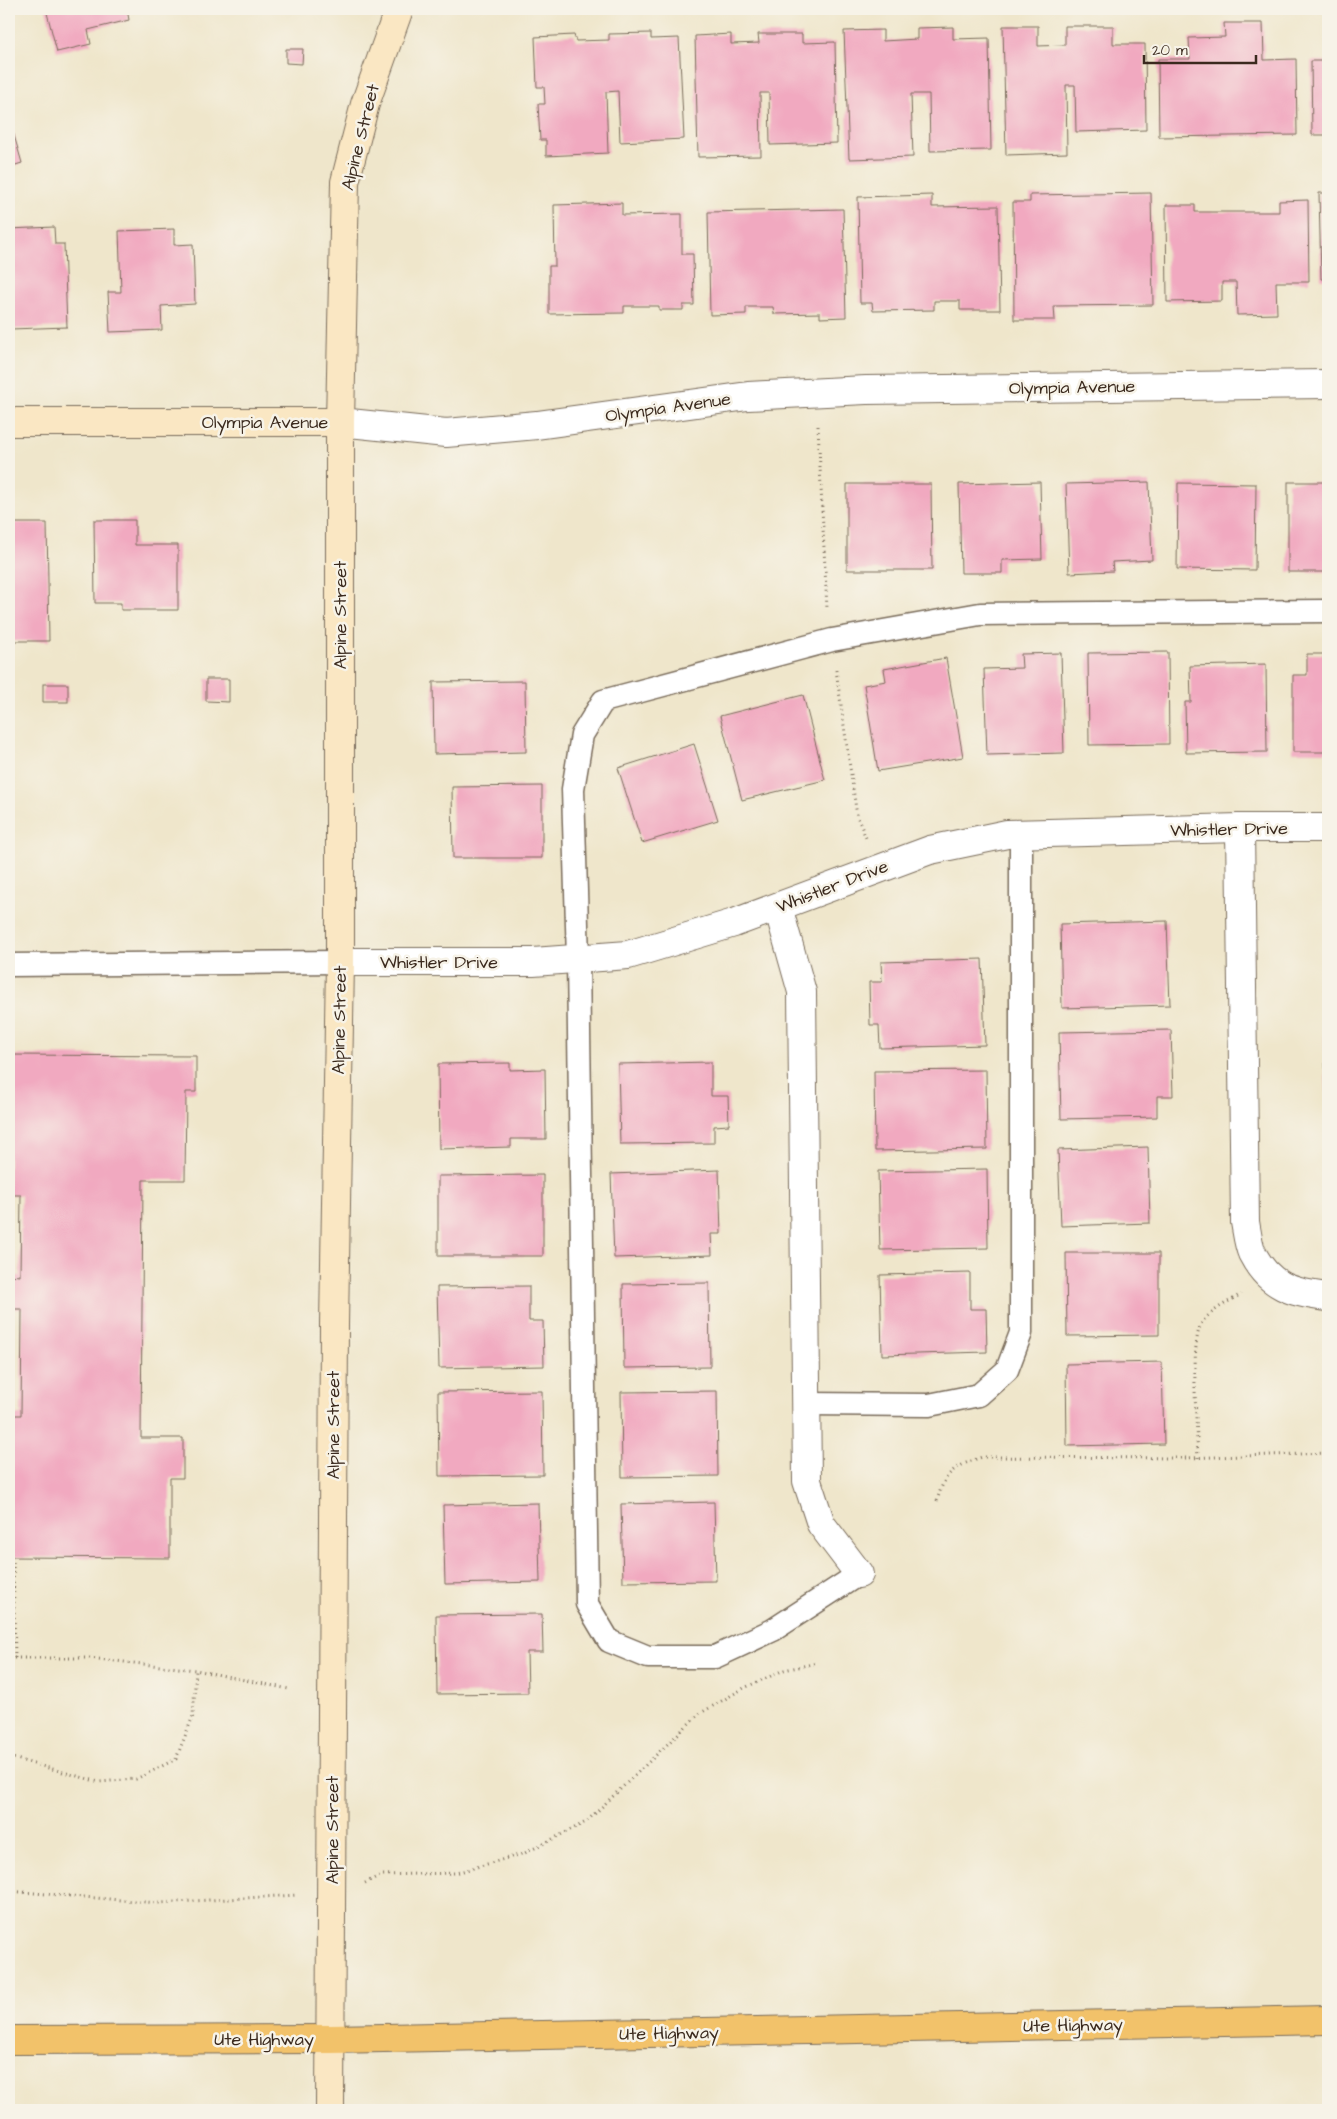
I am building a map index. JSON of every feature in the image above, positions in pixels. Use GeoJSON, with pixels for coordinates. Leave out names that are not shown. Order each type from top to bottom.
{"type":"FeatureCollection","features":[{"type":"Feature","properties":{"kind":"main road","name":"Ute Highway"},"geometry":{"type":"LineString","coordinates":[[9,2040],[331,2039],[1328,2020]]}},
{"type":"Feature","properties":{"kind":"street","name":"Alpine Street"},"geometry":{"type":"LineString","coordinates":[[330,2110],[334,1325],[340,962],[340,422],[345,182],[365,104],[399,9]]}},
{"type":"Feature","properties":{"kind":"street","name":"Olympia Avenue"},"geometry":{"type":"LineString","coordinates":[[9,422],[340,422],[446,433],[537,424],[748,396],[866,390],[1328,384]]}},
{"type":"Feature","properties":{"kind":"street","name":"Whistler Drive"},"geometry":{"type":"LineString","coordinates":[[340,962],[532,962],[628,955],[734,923],[930,850],[1007,834],[1240,828],[1328,828]]}},
{"type":"Feature","properties":{"kind":"street"},"geometry":{"type":"LineString","coordinates":[[1240,828],[1246,1222],[1252,1252],[1268,1277],[1298,1293],[1328,1297]]}},
{"type":"Feature","properties":{"kind":"street"},"geometry":{"type":"LineString","coordinates":[[778,907],[802,992],[807,1481],[821,1524],[859,1574]]}},
{"type":"Feature","properties":{"kind":"lane"},"geometry":{"type":"LineString","coordinates":[[859,1574],[773,1630],[715,1657],[648,1657],[608,1641],[586,1604],[578,959],[573,789],[582,735],[603,701],[832,640],[980,614],[1328,611]]}},
{"type":"Feature","properties":{"kind":"lane"},"geometry":{"type":"LineString","coordinates":[[806,1404],[929,1405],[979,1395],[1007,1370],[1014,1352],[1021,1333],[1021,833]]}},
{"type":"Feature","properties":{"kind":"lane"},"geometry":{"type":"LineString","coordinates":[[9,965],[340,962]]}},
{"type":"Feature","properties":{"kind":"path"},"geometry":{"type":"LineString","coordinates":[[1198,1458],[1195,1348],[1202,1324],[1215,1311],[1268,1277]]}},
{"type":"Feature","properties":{"kind":"path"},"geometry":{"type":"LineString","coordinates":[[937,1501],[942,1483],[958,1465],[982,1457],[1198,1458],[1328,1453]]}},
{"type":"Feature","properties":{"kind":"path"},"geometry":{"type":"LineString","coordinates":[[13,1557],[15,1658]]}},
{"type":"Feature","properties":{"kind":"path"},"geometry":{"type":"LineString","coordinates":[[9,1658],[89,1658],[196,1670],[289,1689]]}},
{"type":"Feature","properties":{"kind":"path"},"geometry":{"type":"LineString","coordinates":[[9,1891],[158,1903],[290,1894],[332,1899],[381,1875],[456,1873],[525,1854],[586,1822],[699,1714],[744,1688],[784,1670],[817,1663]]}},
{"type":"Feature","properties":{"kind":"path"},"geometry":{"type":"LineString","coordinates":[[9,1757],[99,1782],[136,1779],[176,1759],[193,1716],[196,1670]]}},
{"type":"Feature","properties":{"kind":"building"},"geometry":{"type":"Polygon","coordinates":[[[46,9],[127,9],[129,20],[88,30],[91,44],[57,52],[46,9]]]}},
{"type":"Feature","properties":{"kind":"building"},"geometry":{"type":"Polygon","coordinates":[[[1224,23],[1263,23],[1264,60],[1296,59],[1297,135],[1159,137],[1158,59],[1190,59],[1189,38],[1225,37],[1224,23]]]}},
{"type":"Feature","properties":{"kind":"building"},"geometry":{"type":"Polygon","coordinates":[[[1003,26],[1038,26],[1038,46],[1065,45],[1065,26],[1113,26],[1113,44],[1145,44],[1146,130],[1076,132],[1075,85],[1066,85],[1067,153],[1006,155],[1003,26]]]}},
{"type":"Feature","properties":{"kind":"building"},"geometry":{"type":"Polygon","coordinates":[[[953,27],[953,39],[989,38],[991,150],[930,151],[929,94],[911,94],[913,157],[849,159],[844,31],[883,30],[883,41],[917,39],[917,28],[953,27]]]}},
{"type":"Feature","properties":{"kind":"building"},"geometry":{"type":"Polygon","coordinates":[[[651,33],[651,39],[679,38],[684,139],[620,142],[618,91],[606,92],[608,153],[546,156],[546,140],[540,140],[538,104],[545,104],[544,87],[537,87],[535,37],[574,35],[576,41],[609,40],[609,34],[651,33]]]}},
{"type":"Feature","properties":{"kind":"building"},"geometry":{"type":"Polygon","coordinates":[[[731,34],[731,44],[759,43],[758,34],[802,34],[802,43],[835,42],[837,143],[770,145],[769,93],[760,93],[761,156],[698,157],[695,36],[731,34]]]}},
{"type":"Feature","properties":{"kind":"building"},"geometry":{"type":"Polygon","coordinates":[[[286,49],[303,49],[302,64],[286,63],[286,49]]]}},
{"type":"Feature","properties":{"kind":"building"},"geometry":{"type":"Polygon","coordinates":[[[1311,61],[1328,61],[1328,135],[1312,135],[1311,61]]]}},
{"type":"Feature","properties":{"kind":"building"},"geometry":{"type":"Polygon","coordinates":[[[9,118],[22,163],[9,167],[9,118]]]}},
{"type":"Feature","properties":{"kind":"building"},"geometry":{"type":"Polygon","coordinates":[[[1151,193],[1153,305],[1054,306],[1055,320],[1014,320],[1013,202],[1030,202],[1030,195],[1151,193]]]}},
{"type":"Feature","properties":{"kind":"building"},"geometry":{"type":"Polygon","coordinates":[[[1319,193],[1328,193],[1328,279],[1321,279],[1319,193]]]}},
{"type":"Feature","properties":{"kind":"building"},"geometry":{"type":"Polygon","coordinates":[[[932,195],[932,207],[998,206],[1000,310],[960,310],[960,301],[934,301],[934,310],[873,311],[872,303],[860,303],[858,197],[932,195]]]}},
{"type":"Feature","properties":{"kind":"building"},"geometry":{"type":"Polygon","coordinates":[[[1308,200],[1309,282],[1276,282],[1277,314],[1237,315],[1236,282],[1222,282],[1222,301],[1167,302],[1166,205],[1195,205],[1195,212],[1279,212],[1279,201],[1308,200]]]}},
{"type":"Feature","properties":{"kind":"building"},"geometry":{"type":"Polygon","coordinates":[[[622,203],[622,215],[682,214],[682,254],[693,254],[694,305],[683,305],[683,310],[659,310],[659,306],[624,306],[624,313],[549,314],[549,266],[555,266],[554,205],[622,203]]]}},
{"type":"Feature","properties":{"kind":"building"},"geometry":{"type":"Polygon","coordinates":[[[843,209],[846,317],[820,318],[820,313],[774,314],[773,307],[746,307],[746,314],[710,315],[708,212],[843,209]]]}},
{"type":"Feature","properties":{"kind":"building"},"geometry":{"type":"Polygon","coordinates":[[[54,227],[55,244],[64,244],[67,327],[11,329],[9,229],[54,227]]]}},
{"type":"Feature","properties":{"kind":"building"},"geometry":{"type":"Polygon","coordinates":[[[174,229],[174,245],[193,244],[195,304],[161,306],[162,330],[110,332],[108,292],[121,292],[119,231],[174,229]]]}},
{"type":"Feature","properties":{"kind":"building"},"geometry":{"type":"Polygon","coordinates":[[[1040,482],[1042,559],[1002,560],[1002,573],[961,573],[959,484],[1040,482]]]}},
{"type":"Feature","properties":{"kind":"building"},"geometry":{"type":"Polygon","coordinates":[[[1149,482],[1152,560],[1112,562],[1113,571],[1069,573],[1066,484],[1149,482]]]}},
{"type":"Feature","properties":{"kind":"building"},"geometry":{"type":"Polygon","coordinates":[[[1288,482],[1328,482],[1328,572],[1288,572],[1288,482]]]}},
{"type":"Feature","properties":{"kind":"building"},"geometry":{"type":"Polygon","coordinates":[[[1178,483],[1256,484],[1255,570],[1177,569],[1178,483]]]}},
{"type":"Feature","properties":{"kind":"building"},"geometry":{"type":"Polygon","coordinates":[[[847,484],[931,484],[932,570],[847,570],[847,484]]]}},
{"type":"Feature","properties":{"kind":"building"},"geometry":{"type":"Polygon","coordinates":[[[94,520],[135,520],[135,545],[178,545],[178,610],[121,610],[121,603],[95,603],[94,520]]]}},
{"type":"Feature","properties":{"kind":"building"},"geometry":{"type":"Polygon","coordinates":[[[9,523],[47,523],[49,641],[9,641],[9,523]]]}},
{"type":"Feature","properties":{"kind":"building"},"geometry":{"type":"Polygon","coordinates":[[[1168,652],[1169,744],[1089,745],[1088,653],[1168,652]]]}},
{"type":"Feature","properties":{"kind":"building"},"geometry":{"type":"Polygon","coordinates":[[[1061,653],[1064,753],[987,755],[984,669],[1022,668],[1021,654],[1061,653]]]}},
{"type":"Feature","properties":{"kind":"building"},"geometry":{"type":"Polygon","coordinates":[[[1307,654],[1328,654],[1328,752],[1293,752],[1293,675],[1307,675],[1307,654]]]}},
{"type":"Feature","properties":{"kind":"building"},"geometry":{"type":"Polygon","coordinates":[[[946,658],[963,757],[878,771],[864,685],[886,681],[884,669],[946,658]]]}},
{"type":"Feature","properties":{"kind":"building"},"geometry":{"type":"Polygon","coordinates":[[[1266,664],[1267,752],[1186,753],[1185,702],[1191,702],[1190,666],[1266,664]]]}},
{"type":"Feature","properties":{"kind":"building"},"geometry":{"type":"Polygon","coordinates":[[[206,679],[229,679],[229,702],[206,701],[206,679]]]}},
{"type":"Feature","properties":{"kind":"building"},"geometry":{"type":"Polygon","coordinates":[[[525,681],[526,752],[434,754],[433,682],[525,681]]]}},
{"type":"Feature","properties":{"kind":"building"},"geometry":{"type":"Polygon","coordinates":[[[43,684],[68,684],[68,702],[43,702],[43,684]]]}},
{"type":"Feature","properties":{"kind":"building"},"geometry":{"type":"Polygon","coordinates":[[[803,695],[825,780],[742,800],[720,716],[803,695]]]}},
{"type":"Feature","properties":{"kind":"building"},"geometry":{"type":"Polygon","coordinates":[[[694,744],[718,820],[642,843],[618,768],[694,744]]]}},
{"type":"Feature","properties":{"kind":"building"},"geometry":{"type":"Polygon","coordinates":[[[542,786],[542,858],[453,858],[452,787],[542,786]]]}},
{"type":"Feature","properties":{"kind":"building"},"geometry":{"type":"Polygon","coordinates":[[[1167,921],[1170,1005],[1062,1008],[1060,924],[1167,921]]]}},
{"type":"Feature","properties":{"kind":"building"},"geometry":{"type":"Polygon","coordinates":[[[982,959],[985,1045],[880,1048],[879,1025],[870,1025],[869,982],[882,982],[881,962],[982,959]]]}},
{"type":"Feature","properties":{"kind":"building"},"geometry":{"type":"Polygon","coordinates":[[[1171,1030],[1173,1096],[1157,1096],[1157,1117],[1061,1119],[1059,1032],[1171,1030]]]}},
{"type":"Feature","properties":{"kind":"building"},"geometry":{"type":"Polygon","coordinates":[[[1324,1035],[1328,1035],[1328,1111],[1327,1111],[1324,1035]]]}},
{"type":"Feature","properties":{"kind":"building"},"geometry":{"type":"Polygon","coordinates":[[[9,1055],[196,1056],[196,1092],[186,1092],[185,1180],[143,1180],[141,1438],[183,1438],[183,1478],[170,1478],[170,1558],[9,1557],[9,1415],[21,1415],[22,1309],[9,1309],[9,1275],[20,1276],[21,1195],[9,1195],[9,1055]]]}},
{"type":"Feature","properties":{"kind":"building"},"geometry":{"type":"Polygon","coordinates":[[[711,1062],[711,1096],[728,1096],[729,1125],[714,1126],[714,1143],[620,1144],[618,1064],[711,1062]]]}},
{"type":"Feature","properties":{"kind":"building"},"geometry":{"type":"Polygon","coordinates":[[[510,1063],[510,1070],[545,1069],[546,1139],[511,1139],[511,1147],[439,1149],[438,1064],[510,1063]]]}},
{"type":"Feature","properties":{"kind":"building"},"geometry":{"type":"Polygon","coordinates":[[[986,1070],[987,1149],[875,1151],[874,1071],[986,1070]]]}},
{"type":"Feature","properties":{"kind":"building"},"geometry":{"type":"Polygon","coordinates":[[[1148,1147],[1150,1223],[1061,1226],[1058,1150],[1148,1147]]]}},
{"type":"Feature","properties":{"kind":"building"},"geometry":{"type":"Polygon","coordinates":[[[987,1169],[988,1248],[880,1250],[878,1171],[987,1169]]]}},
{"type":"Feature","properties":{"kind":"building"},"geometry":{"type":"Polygon","coordinates":[[[719,1170],[721,1234],[711,1234],[712,1255],[614,1258],[611,1174],[719,1170]]]}},
{"type":"Feature","properties":{"kind":"building"},"geometry":{"type":"Polygon","coordinates":[[[543,1175],[543,1256],[438,1256],[438,1176],[543,1175]]]}},
{"type":"Feature","properties":{"kind":"building"},"geometry":{"type":"Polygon","coordinates":[[[1066,1253],[1159,1253],[1159,1335],[1067,1336],[1066,1253]]]}},
{"type":"Feature","properties":{"kind":"building"},"geometry":{"type":"Polygon","coordinates":[[[970,1273],[970,1309],[986,1309],[987,1352],[882,1355],[880,1275],[970,1273]]]}},
{"type":"Feature","properties":{"kind":"building"},"geometry":{"type":"Polygon","coordinates":[[[709,1283],[710,1367],[624,1368],[623,1284],[709,1283]]]}},
{"type":"Feature","properties":{"kind":"building"},"geometry":{"type":"Polygon","coordinates":[[[529,1286],[529,1321],[543,1321],[544,1366],[439,1368],[437,1287],[529,1286]]]}},
{"type":"Feature","properties":{"kind":"building"},"geometry":{"type":"Polygon","coordinates":[[[1162,1362],[1164,1444],[1067,1446],[1066,1364],[1162,1362]]]}},
{"type":"Feature","properties":{"kind":"building"},"geometry":{"type":"Polygon","coordinates":[[[542,1391],[543,1475],[439,1476],[438,1392],[542,1391]]]}},
{"type":"Feature","properties":{"kind":"building"},"geometry":{"type":"Polygon","coordinates":[[[717,1391],[718,1476],[622,1477],[621,1392],[717,1391]]]}},
{"type":"Feature","properties":{"kind":"building"},"geometry":{"type":"Polygon","coordinates":[[[714,1502],[716,1581],[623,1582],[621,1504],[714,1502]]]}},
{"type":"Feature","properties":{"kind":"building"},"geometry":{"type":"Polygon","coordinates":[[[538,1503],[540,1582],[445,1584],[443,1505],[538,1503]]]}},
{"type":"Feature","properties":{"kind":"building"},"geometry":{"type":"Polygon","coordinates":[[[542,1614],[543,1652],[527,1652],[528,1693],[437,1694],[436,1615],[542,1614]]]}}]}
